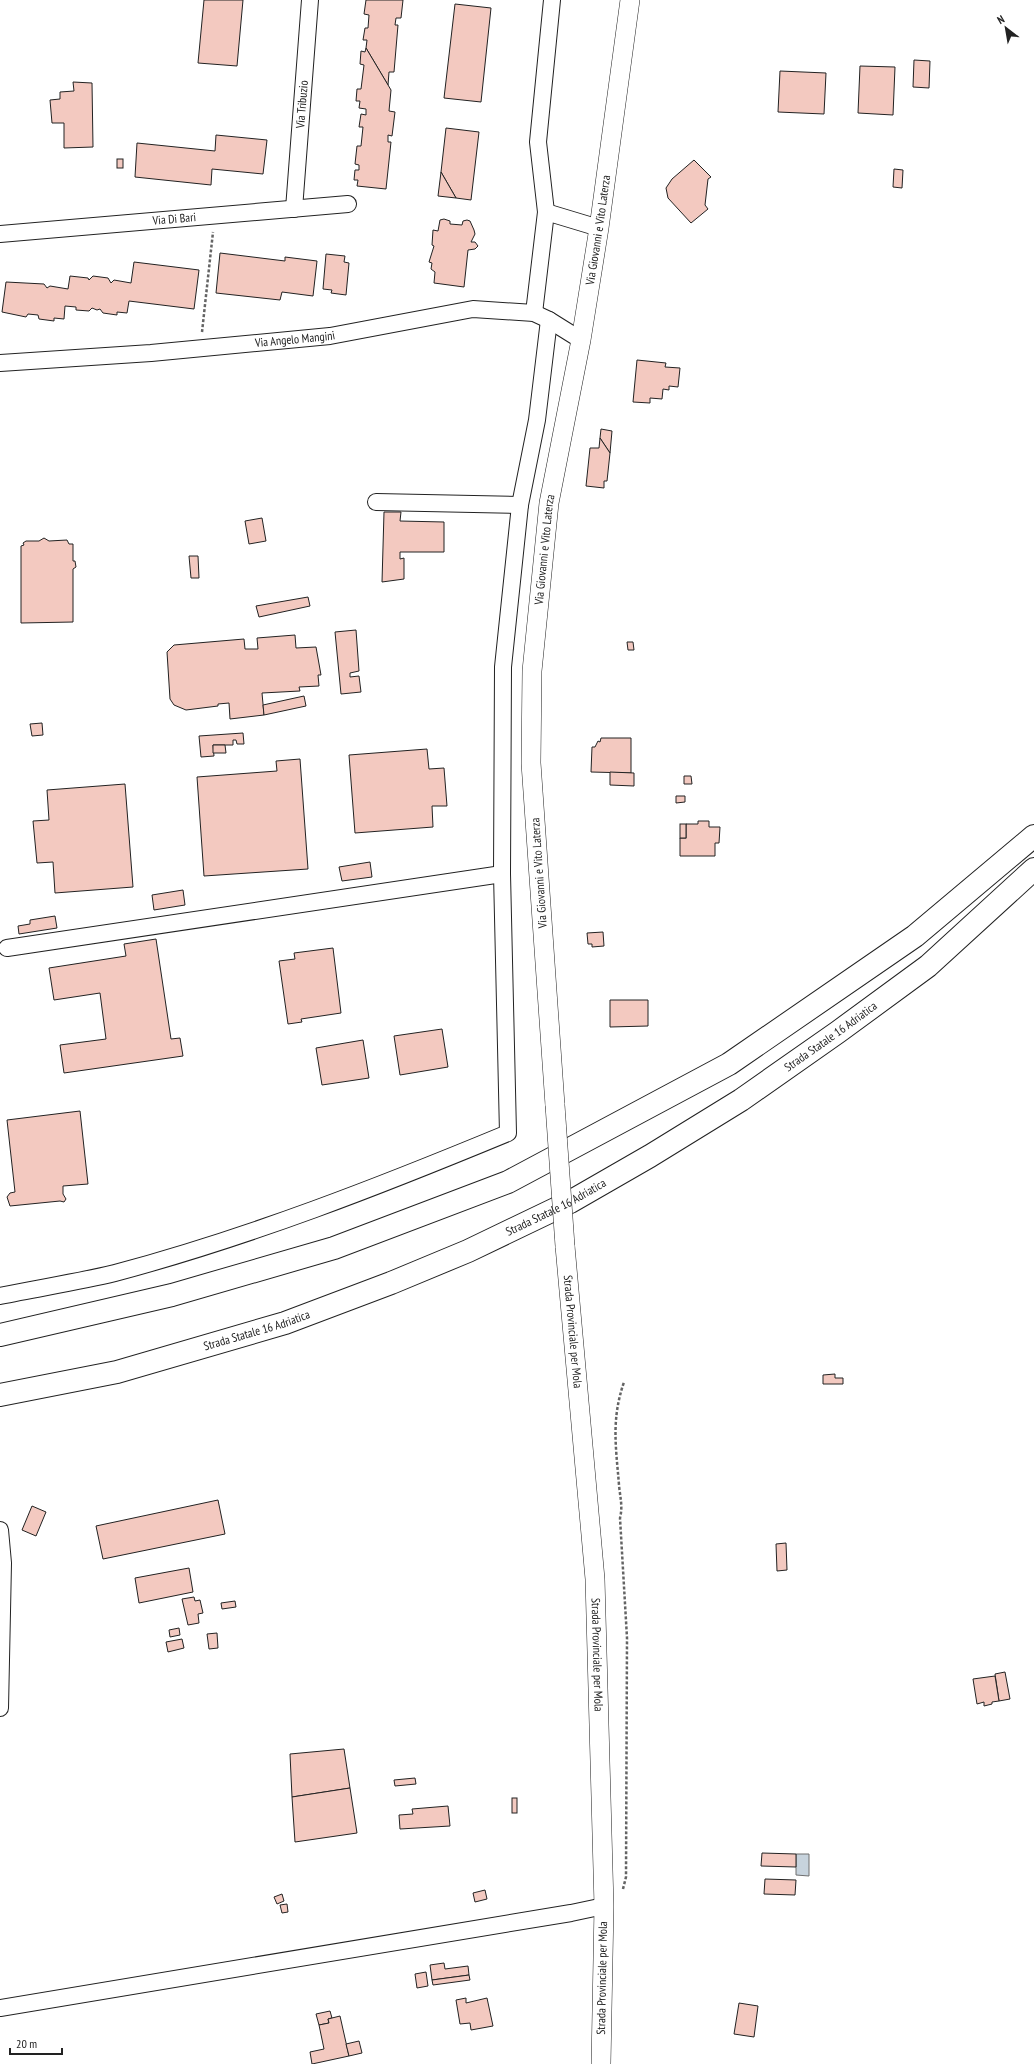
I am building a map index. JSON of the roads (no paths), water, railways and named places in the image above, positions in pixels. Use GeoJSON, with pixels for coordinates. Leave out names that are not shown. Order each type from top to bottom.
{"type":"FeatureCollection","features":[{"type":"Feature","properties":{"kind":"highway"},"geometry":{"type":"LineString","coordinates":[[0,1335],[172,1294],[334,1248],[508,1182],[729,1064],[916,936],[1034,836]]}},
{"type":"Feature","properties":{"kind":"highway","name":"Strada Statale 16 Adriatica"},"geometry":{"type":"LineString","coordinates":[[0,1395],[117,1372],[285,1323],[391,1283],[454,1257],[570,1202],[650,1156],[741,1100],[838,1032],[928,966],[1034,869]]}},
{"type":"Feature","properties":{"kind":"street","name":"Via Tribuzio"},"geometry":{"type":"LineString","coordinates":[[294,209],[310,0]]}},
{"type":"Feature","properties":{"kind":"street"},"geometry":{"type":"LineString","coordinates":[[534,313],[546,212],[538,142],[552,0]]}},
{"type":"Feature","properties":{"kind":"street","name":"Via Giovanni e Vito Laterza"},"geometry":{"type":"LineString","coordinates":[[564,1246],[532,763],[532,671],[549,503],[581,340],[630,0]]}},
{"type":"Feature","properties":{"kind":"street","name":"Via Di Bari"},"geometry":{"type":"LineString","coordinates":[[0,234],[348,204]]}},
{"type":"Feature","properties":{"kind":"street"},"geometry":{"type":"LineString","coordinates":[[546,212],[598,228]]}},
{"type":"Feature","properties":{"kind":"street","name":"Via Angelo Mangini"},"geometry":{"type":"LineString","coordinates":[[0,363],[200,348],[330,336],[473,309],[534,313],[549,320],[581,340]]}},
{"type":"Feature","properties":{"kind":"street"},"geometry":{"type":"LineString","coordinates":[[0,1296],[114,1273],[216,1243],[391,1182],[508,1133],[502,874],[503,667],[520,505],[538,420],[549,320]]}},
{"type":"Feature","properties":{"kind":"street"},"geometry":{"type":"LineString","coordinates":[[376,502],[520,505]]}},
{"type":"Feature","properties":{"kind":"street"},"geometry":{"type":"LineString","coordinates":[[7,948],[502,874]]}},
{"type":"Feature","properties":{"kind":"street","name":"Strada Provinciale per Mola"},"geometry":{"type":"LineString","coordinates":[[564,1246],[595,1579],[604,1906],[601,2064]]}},
{"type":"Feature","properties":{"kind":"street"},"geometry":{"type":"LineString","coordinates":[[0,1530],[3,1563],[0,1708]]}},
{"type":"Feature","properties":{"kind":"street"},"geometry":{"type":"LineString","coordinates":[[0,2008],[571,1913],[604,1906]]}}]}
